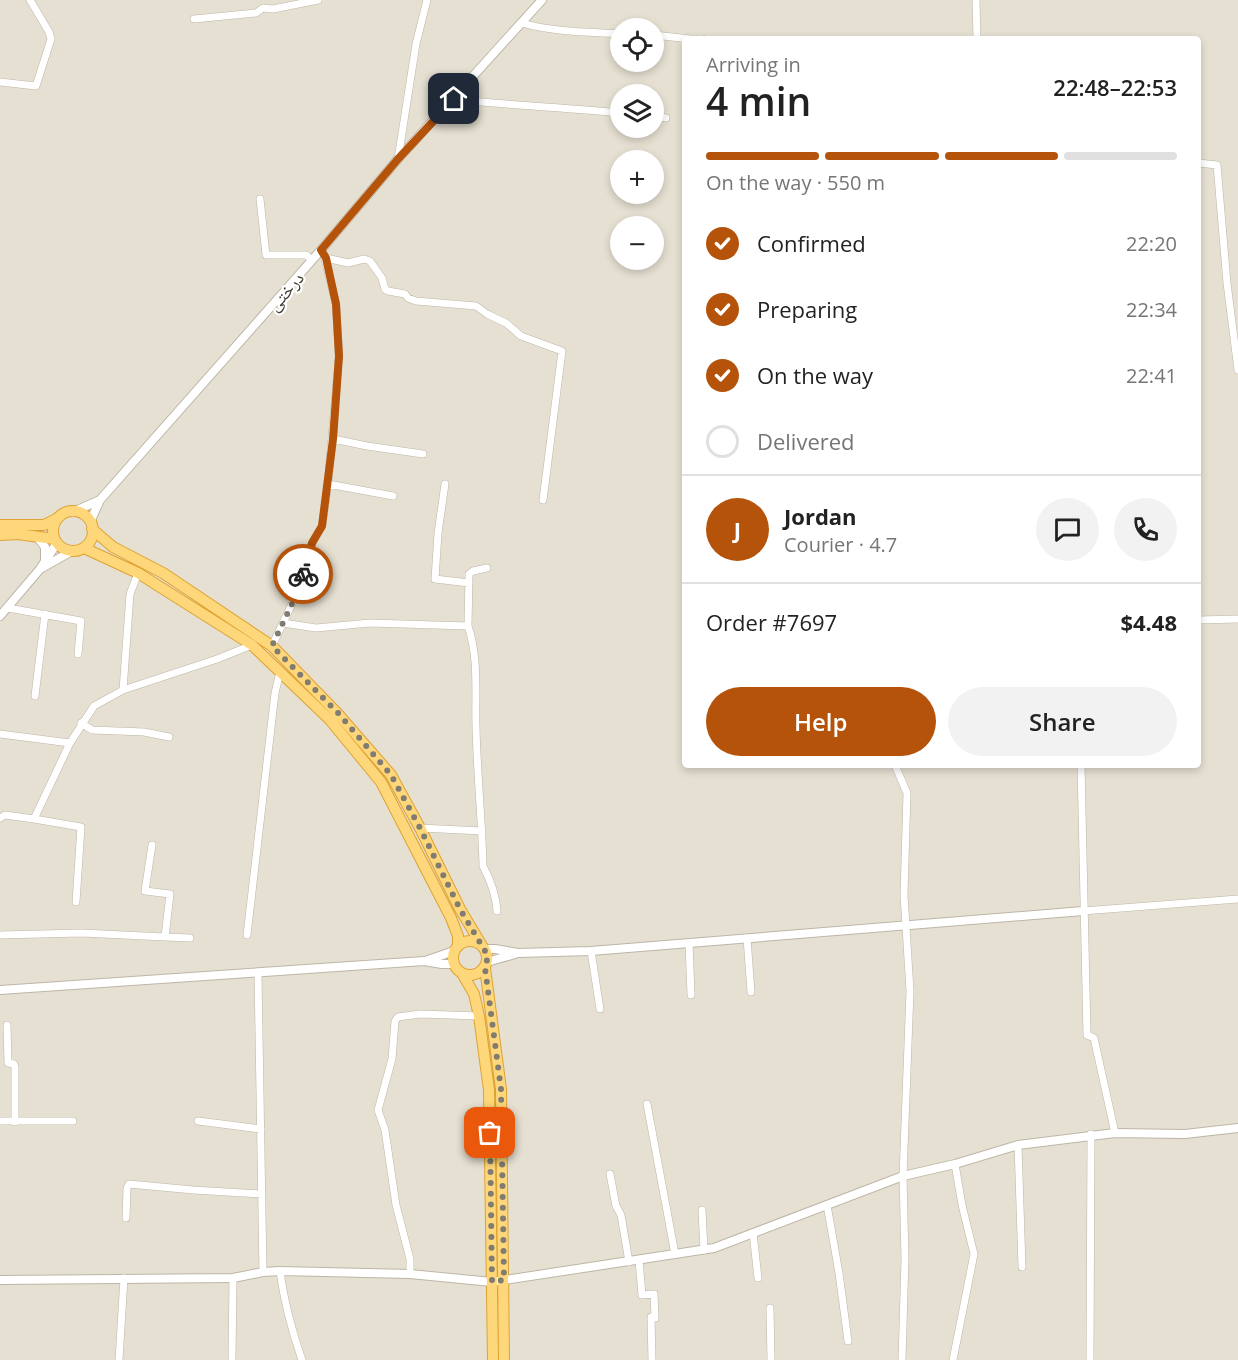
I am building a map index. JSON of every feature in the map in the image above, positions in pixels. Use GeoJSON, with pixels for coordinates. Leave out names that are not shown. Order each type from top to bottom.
{"type":"FeatureCollection","features":[{"type":"Feature","properties":{"kind":"highway"},"geometry":{"type":"LineString","coordinates":[[0,525],[44,525],[60,515],[73,512],[85,516],[113,547],[163,573],[272,646],[339,714],[391,775],[460,909],[483,947],[501,1089],[498,1281],[493,1360]]}},
{"type":"Feature","properties":{"kind":"highway"},"geometry":{"type":"LineString","coordinates":[[56,519],[53,533],[56,541],[65,550],[84,548],[138,573],[252,645],[330,720],[381,782],[451,918],[458,936],[454,964],[474,994],[479,1016],[489,1090],[504,1360]]}},
{"type":"Feature","properties":{"kind":"highway"},"geometry":{"type":"LineString","coordinates":[[84,548],[92,536],[91,525]]}},
{"type":"Feature","properties":{"kind":"highway"},"geometry":{"type":"LineString","coordinates":[[0,535],[18,534],[56,541]]}},
{"type":"Feature","properties":{"kind":"highway"},"geometry":{"type":"LineString","coordinates":[[456,948],[469,940],[483,947]]}},
{"type":"Feature","properties":{"kind":"highway"},"geometry":{"type":"LineString","coordinates":[[462,973],[474,975],[486,965]]}},
{"type":"Feature","properties":{"kind":"street"},"geometry":{"type":"LineString","coordinates":[[0,82],[36,86],[51,39],[30,0]]}},
{"type":"Feature","properties":{"kind":"street"},"geometry":{"type":"LineString","coordinates":[[194,19],[256,13],[263,8],[273,9],[318,0]]}},
{"type":"Feature","properties":{"kind":"street"},"geometry":{"type":"LineString","coordinates":[[398,159],[416,44],[426,0]]}},
{"type":"Feature","properties":{"kind":"street","name":"درختی"},"geometry":{"type":"LineString","coordinates":[[100,500],[312,260],[324,254],[398,159],[542,0]]}},
{"type":"Feature","properties":{"kind":"street"},"geometry":{"type":"LineString","coordinates":[[976,0],[977,36]]}},
{"type":"Feature","properties":{"kind":"street"},"geometry":{"type":"LineString","coordinates":[[522,23],[544,30],[557,28],[610,33]]}},
{"type":"Feature","properties":{"kind":"street"},"geometry":{"type":"LineString","coordinates":[[664,36],[682,38]]}},
{"type":"Feature","properties":{"kind":"street"},"geometry":{"type":"LineString","coordinates":[[454,99],[505,105],[610,112]]}},
{"type":"Feature","properties":{"kind":"street"},"geometry":{"type":"LineString","coordinates":[[1201,163],[1217,165],[1227,283],[1238,370]]}},
{"type":"Feature","properties":{"kind":"street"},"geometry":{"type":"LineString","coordinates":[[260,199],[266,255],[306,255],[312,260]]}},
{"type":"Feature","properties":{"kind":"street"},"geometry":{"type":"LineString","coordinates":[[272,646],[299,589],[312,543],[322,526],[328,484],[339,356],[336,304],[324,254]]}},
{"type":"Feature","properties":{"kind":"street"},"geometry":{"type":"LineString","coordinates":[[324,254],[348,263],[364,259],[370,261],[374,264],[388,291],[405,294],[416,301],[476,306],[506,323],[521,336],[562,351],[543,500]]}},
{"type":"Feature","properties":{"kind":"street"},"geometry":{"type":"LineString","coordinates":[[333,439],[423,454]]}},
{"type":"Feature","properties":{"kind":"street"},"geometry":{"type":"LineString","coordinates":[[328,484],[393,496]]}},
{"type":"Feature","properties":{"kind":"street"},"geometry":{"type":"LineString","coordinates":[[444,484],[435,579],[469,583]]}},
{"type":"Feature","properties":{"kind":"street"},"geometry":{"type":"LineString","coordinates":[[73,512],[100,500]]}},
{"type":"Feature","properties":{"kind":"street"},"geometry":{"type":"LineString","coordinates":[[91,525],[100,500]]}},
{"type":"Feature","properties":{"kind":"street"},"geometry":{"type":"LineString","coordinates":[[37,537],[45,547],[42,565]]}},
{"type":"Feature","properties":{"kind":"street"},"geometry":{"type":"LineString","coordinates":[[0,616],[42,565],[56,541]]}},
{"type":"Feature","properties":{"kind":"street"},"geometry":{"type":"LineString","coordinates":[[42,565],[72,551]]}},
{"type":"Feature","properties":{"kind":"street"},"geometry":{"type":"LineString","coordinates":[[487,568],[470,572],[468,626],[472,639],[476,675],[476,728],[483,866],[492,883],[497,911]]}},
{"type":"Feature","properties":{"kind":"street"},"geometry":{"type":"LineString","coordinates":[[123,690],[126,625],[130,594],[138,573]]}},
{"type":"Feature","properties":{"kind":"street"},"geometry":{"type":"LineString","coordinates":[[8,608],[81,621],[78,654]]}},
{"type":"Feature","properties":{"kind":"street"},"geometry":{"type":"LineString","coordinates":[[35,696],[45,614]]}},
{"type":"Feature","properties":{"kind":"street"},"geometry":{"type":"LineString","coordinates":[[1201,620],[1238,619]]}},
{"type":"Feature","properties":{"kind":"street"},"geometry":{"type":"LineString","coordinates":[[284,623],[316,628],[370,623],[468,626]]}},
{"type":"Feature","properties":{"kind":"street"},"geometry":{"type":"LineString","coordinates":[[34,819],[70,743],[94,705],[123,690],[252,645]]}},
{"type":"Feature","properties":{"kind":"street"},"geometry":{"type":"LineString","coordinates":[[247,935],[275,693],[280,672]]}},
{"type":"Feature","properties":{"kind":"street"},"geometry":{"type":"LineString","coordinates":[[81,723],[92,730],[144,732],[169,737]]}},
{"type":"Feature","properties":{"kind":"street"},"geometry":{"type":"LineString","coordinates":[[0,734],[70,743]]}},
{"type":"Feature","properties":{"kind":"street"},"geometry":{"type":"LineString","coordinates":[[896,768],[907,793],[904,895],[910,991],[903,1176],[902,1360]]}},
{"type":"Feature","properties":{"kind":"street"},"geometry":{"type":"LineString","coordinates":[[1081,768],[1087,1035],[1094,1038],[1115,1132]]}},
{"type":"Feature","properties":{"kind":"street"},"geometry":{"type":"LineString","coordinates":[[0,818],[5,815],[81,827],[76,902]]}},
{"type":"Feature","properties":{"kind":"street"},"geometry":{"type":"LineString","coordinates":[[420,828],[482,831]]}},
{"type":"Feature","properties":{"kind":"street"},"geometry":{"type":"LineString","coordinates":[[152,845],[145,891],[170,894],[165,937]]}},
{"type":"Feature","properties":{"kind":"street"},"geometry":{"type":"LineString","coordinates":[[483,947],[518,953],[591,951],[1238,899]]}},
{"type":"Feature","properties":{"kind":"street"},"geometry":{"type":"LineString","coordinates":[[0,934],[82,933],[190,938]]}},
{"type":"Feature","properties":{"kind":"street"},"geometry":{"type":"LineString","coordinates":[[747,938],[751,992]]}},
{"type":"Feature","properties":{"kind":"street"},"geometry":{"type":"LineString","coordinates":[[689,943],[691,995]]}},
{"type":"Feature","properties":{"kind":"street"},"geometry":{"type":"LineString","coordinates":[[424,961],[456,948]]}},
{"type":"Feature","properties":{"kind":"street"},"geometry":{"type":"LineString","coordinates":[[591,951],[600,1009]]}},
{"type":"Feature","properties":{"kind":"street"},"geometry":{"type":"LineString","coordinates":[[486,965],[518,953]]}},
{"type":"Feature","properties":{"kind":"street"},"geometry":{"type":"LineString","coordinates":[[0,990],[424,961],[454,964]]}},
{"type":"Feature","properties":{"kind":"street"},"geometry":{"type":"LineString","coordinates":[[258,974],[264,1272]]}},
{"type":"Feature","properties":{"kind":"street"},"geometry":{"type":"LineString","coordinates":[[410,1274],[410,1259],[396,1205],[385,1130],[378,1110],[392,1059],[395,1021],[398,1017],[420,1014],[479,1016]]}},
{"type":"Feature","properties":{"kind":"street"},"geometry":{"type":"LineString","coordinates":[[7,1025],[8,1063],[14,1064],[15,1067],[15,1122]]}},
{"type":"Feature","properties":{"kind":"street"},"geometry":{"type":"LineString","coordinates":[[647,1104],[675,1254]]}},
{"type":"Feature","properties":{"kind":"street"},"geometry":{"type":"LineString","coordinates":[[0,1121],[73,1121]]}},
{"type":"Feature","properties":{"kind":"street"},"geometry":{"type":"LineString","coordinates":[[198,1121],[261,1129]]}},
{"type":"Feature","properties":{"kind":"street"},"geometry":{"type":"LineString","coordinates":[[0,1280],[233,1278],[280,1271],[410,1274],[498,1281],[714,1248],[903,1176],[955,1164],[1018,1145],[1115,1132],[1185,1134],[1238,1128]]}},
{"type":"Feature","properties":{"kind":"street"},"geometry":{"type":"LineString","coordinates":[[1090,1360],[1091,1134]]}},
{"type":"Feature","properties":{"kind":"street"},"geometry":{"type":"LineString","coordinates":[[1018,1145],[1022,1267]]}},
{"type":"Feature","properties":{"kind":"street"},"geometry":{"type":"LineString","coordinates":[[953,1360],[974,1254],[955,1164]]}},
{"type":"Feature","properties":{"kind":"street"},"geometry":{"type":"LineString","coordinates":[[610,1174],[616,1206],[621,1215],[629,1262]]}},
{"type":"Feature","properties":{"kind":"street"},"geometry":{"type":"LineString","coordinates":[[126,1218],[129,1184],[193,1191],[262,1194]]}},
{"type":"Feature","properties":{"kind":"street"},"geometry":{"type":"LineString","coordinates":[[827,1205],[848,1341]]}},
{"type":"Feature","properties":{"kind":"street"},"geometry":{"type":"LineString","coordinates":[[702,1210],[704,1250]]}},
{"type":"Feature","properties":{"kind":"street"},"geometry":{"type":"LineString","coordinates":[[753,1233],[758,1278]]}},
{"type":"Feature","properties":{"kind":"street"},"geometry":{"type":"LineString","coordinates":[[639,1260],[642,1295],[654,1294],[655,1318],[651,1317],[652,1360]]}},
{"type":"Feature","properties":{"kind":"street"},"geometry":{"type":"LineString","coordinates":[[280,1271],[291,1328],[302,1360]]}},
{"type":"Feature","properties":{"kind":"street"},"geometry":{"type":"LineString","coordinates":[[119,1360],[124,1278]]}},
{"type":"Feature","properties":{"kind":"street"},"geometry":{"type":"LineString","coordinates":[[232,1360],[233,1278]]}},
{"type":"Feature","properties":{"kind":"street"},"geometry":{"type":"LineString","coordinates":[[770,1308],[771,1360]]}},
{"type":"Feature","properties":{"kind":"shaded area"},"geometry":{"type":"Polygon","coordinates":[[[0,0],[1238,0],[1238,1360],[0,1360],[0,0]]]}},
{"type":"Feature","properties":{"kind":"way so far"},"geometry":{"type":"LineString","coordinates":[[303,574],[299,589],[272,646],[339,714],[391,775],[460,909],[486,949],[488,956],[485,968],[487,990],[501,1089],[504,1280],[492,1282],[490,1133]]}},
{"type":"Feature","properties":{"kind":"route"},"geometry":{"type":"LineString","coordinates":[[303,574],[312,543],[322,526],[333,439],[339,356],[336,304],[326,258],[321,250],[398,159],[454,99]]}}]}
